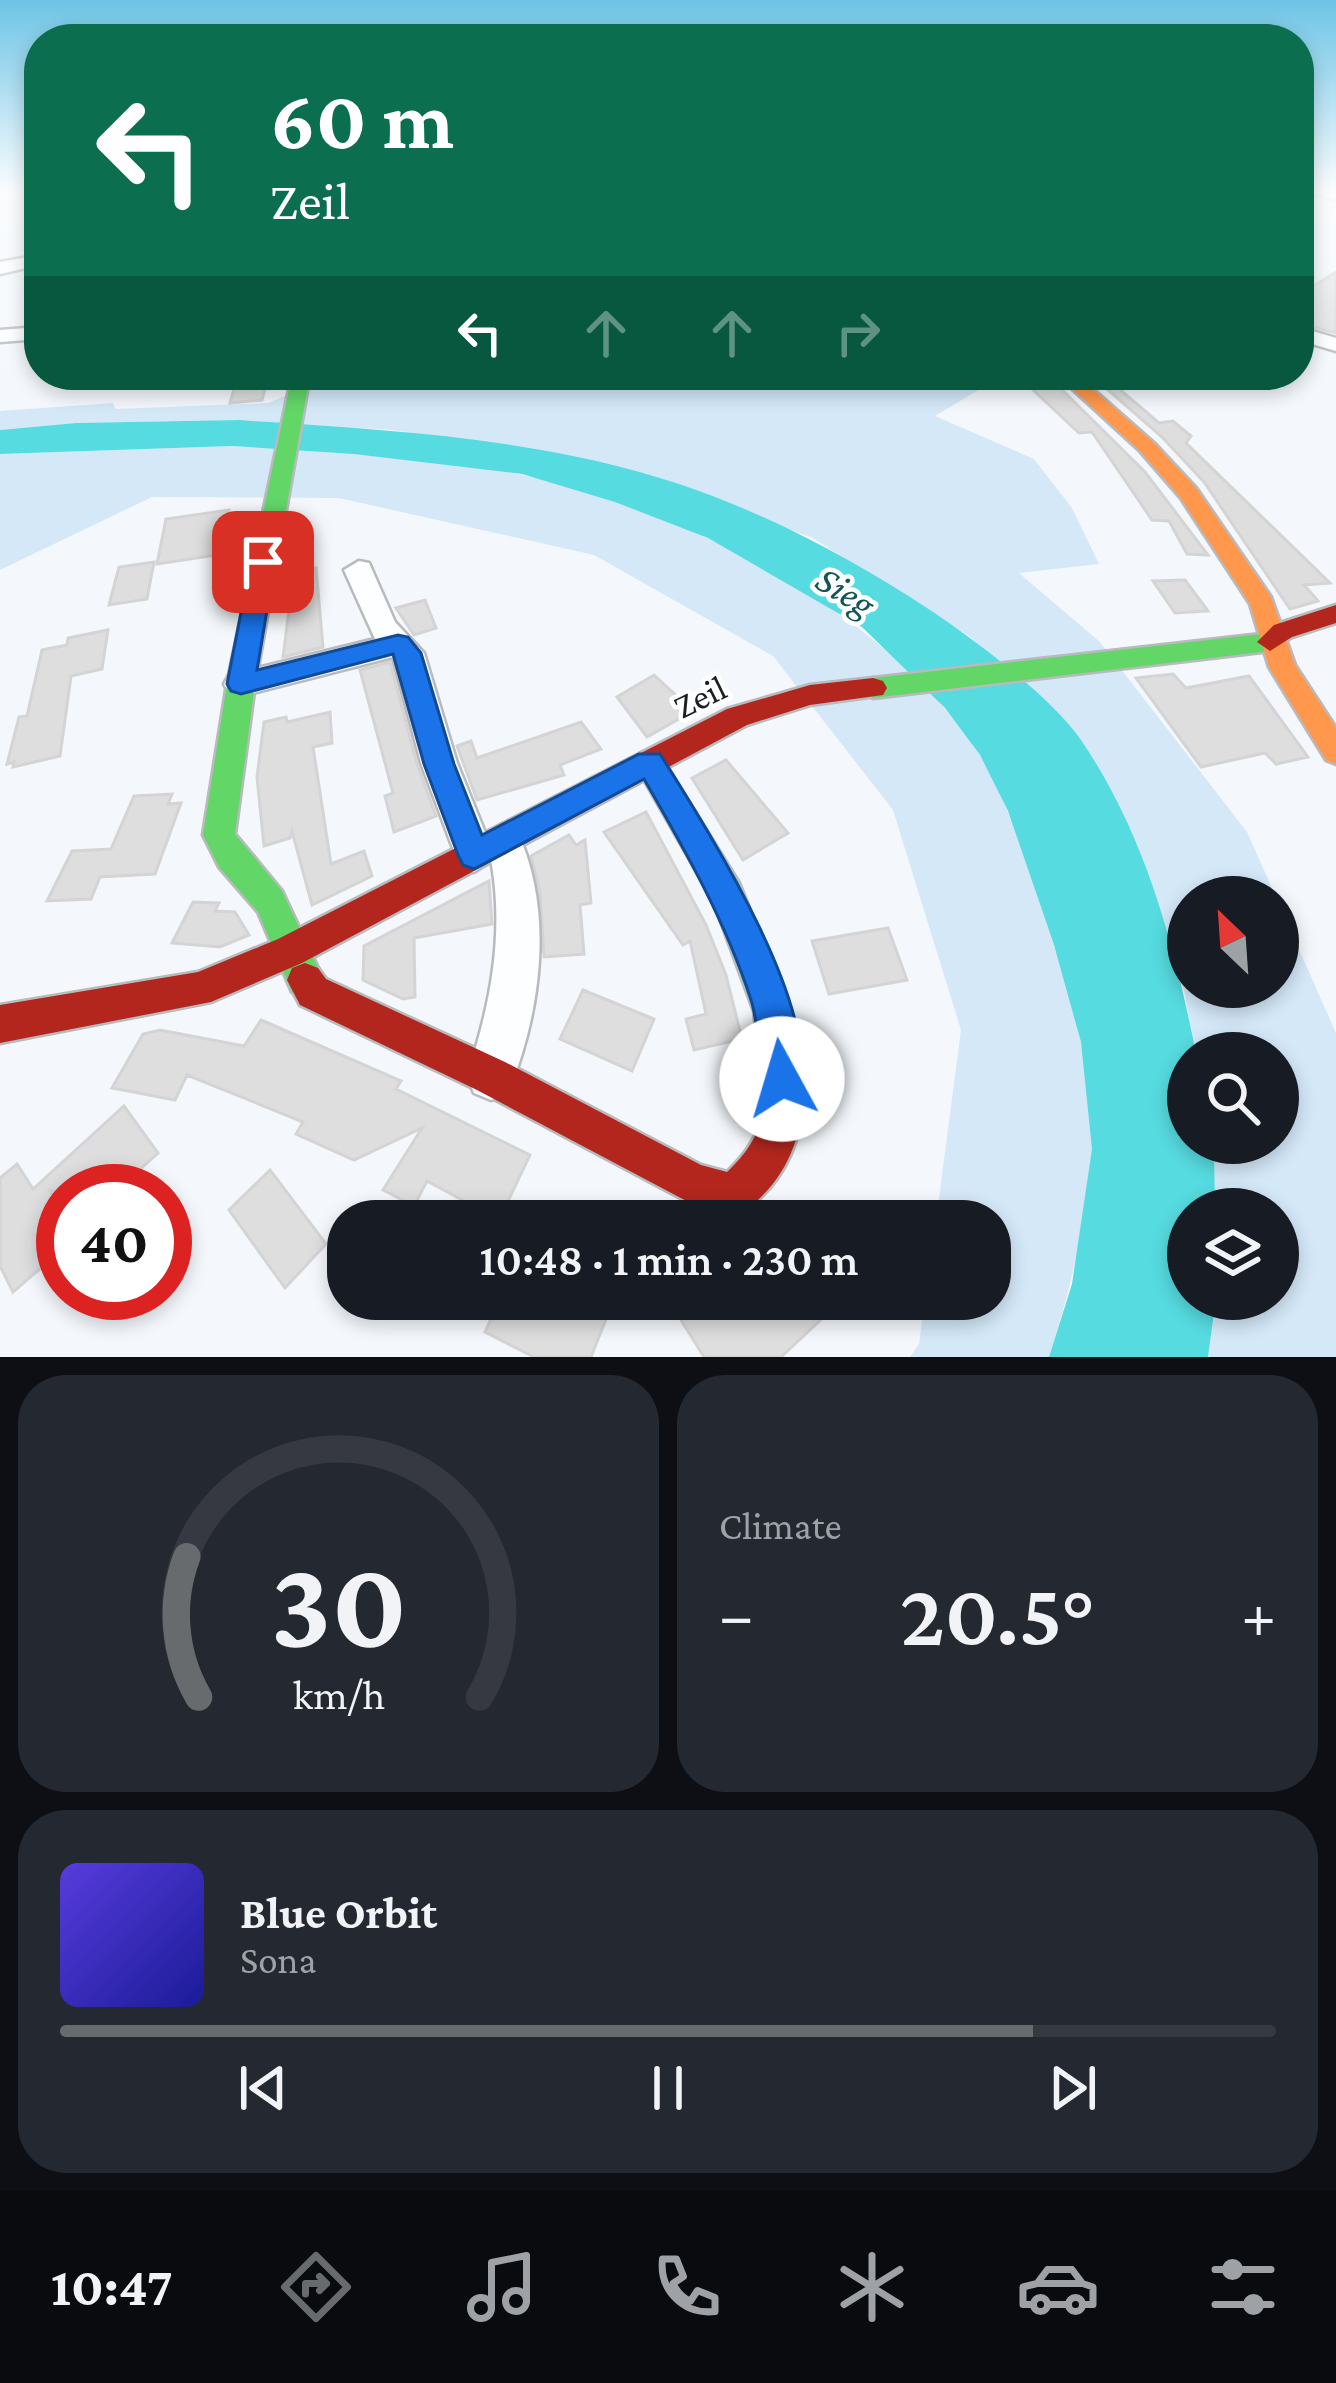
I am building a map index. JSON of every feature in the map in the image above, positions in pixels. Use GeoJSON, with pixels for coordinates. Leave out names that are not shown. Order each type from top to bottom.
{"type":"FeatureCollection","features":[{"type":"Feature","properties":{"kind":"street"},"geometry":{"type":"LineString","coordinates":[[297,390],[241,684],[219,835],[225,855],[275,910],[290,951],[313,992],[490,1076],[694,1184],[733,1195],[774,1150],[782,1079],[775,1016],[758,964],[708,859],[649,762]]}},
{"type":"Feature","properties":{"kind":"street"},"geometry":{"type":"LineString","coordinates":[[1083,390],[1147,447],[1189,493],[1262,603],[1270,642],[1336,752]]}},
{"type":"Feature","properties":{"kind":"street"},"geometry":{"type":"LineString","coordinates":[[359,570],[382,627],[408,653],[439,764],[488,848],[515,865],[508,1027],[490,1076]]}},
{"type":"Feature","properties":{"kind":"street","name":"Zeil"},"geometry":{"type":"LineString","coordinates":[[0,1024],[198,990],[290,951],[649,762],[772,704],[1270,642],[1282,632],[1336,614]]}},
{"type":"Feature","properties":{"kind":"street"},"geometry":{"type":"LineString","coordinates":[[241,684],[398,644]]}},
{"type":"Feature","properties":{"kind":"shaded area"},"geometry":{"type":"Polygon","coordinates":[[[300,390],[978,390],[935,416],[1034,459],[1072,508],[1099,564],[1019,573],[1100,642],[1247,832],[1267,876],[1167,876],[1167,949],[1077,735],[969,636],[811,537],[532,448],[391,430],[239,420],[76,423],[0,430],[0,411],[113,403],[116,409],[268,403],[300,390]]]}},
{"type":"Feature","properties":{"kind":"shaded area"},"geometry":{"type":"Polygon","coordinates":[[[232,446],[451,462],[522,475],[648,513],[713,541],[836,612],[891,655],[939,702],[989,771],[1022,851],[1078,1031],[1090,1094],[1090,1178],[1076,1256],[1049,1357],[910,1357],[919,1344],[922,1320],[1011,1320],[1011,1200],[939,1200],[961,1030],[893,810],[773,656],[594,555],[339,498],[152,497],[0,570],[0,454],[232,446]]]}},
{"type":"Feature","properties":{"kind":"shaded area"},"geometry":{"type":"Polygon","coordinates":[[[1299,949],[1336,1033],[1336,1357],[1208,1357],[1213,1320],[1299,1320],[1299,1188],[1215,1188],[1214,1164],[1299,1164],[1299,1032],[1192,1032],[1187,1008],[1299,1008],[1299,949]]]}},
{"type":"Feature","properties":{"kind":"water","name":"Sieg"},"geometry":{"type":"Polygon","coordinates":[[[239,420],[406,432],[517,446],[626,468],[712,496],[808,539],[930,610],[1011,670],[1068,723],[1103,776],[1140,851],[1167,934],[1167,1008],[1186,1008],[1191,1032],[1167,1032],[1167,1164],[1214,1164],[1215,1188],[1167,1188],[1167,1320],[1213,1320],[1208,1357],[1049,1357],[1072,1284],[1092,1149],[1081,1042],[1008,811],[980,755],[945,708],[862,627],[708,538],[615,502],[522,474],[354,454],[232,446],[0,454],[0,430],[76,423],[239,420]]]}},
{"type":"Feature","properties":{"kind":"building"},"geometry":{"type":"Polygon","coordinates":[[[1336,272],[1336,333],[1314,327],[1314,286],[1336,272]]]}},
{"type":"Feature","properties":{"kind":"building"},"geometry":{"type":"Polygon","coordinates":[[[234,390],[265,390],[262,400],[230,403],[234,390]]]}},
{"type":"Feature","properties":{"kind":"building"},"geometry":{"type":"Polygon","coordinates":[[[1033,390],[1062,390],[1145,472],[1208,555],[1187,554],[1169,521],[1152,520],[1092,432],[1079,433],[1033,390]]]}},
{"type":"Feature","properties":{"kind":"building"},"geometry":{"type":"Polygon","coordinates":[[[1108,390],[1120,390],[1159,423],[1173,421],[1191,436],[1186,443],[1330,583],[1304,585],[1318,601],[1290,609],[1204,482],[1108,390]]]}},
{"type":"Feature","properties":{"kind":"building"},"geometry":{"type":"Polygon","coordinates":[[[229,510],[227,522],[240,520],[237,552],[157,564],[166,519],[229,510]]]}},
{"type":"Feature","properties":{"kind":"building"},"geometry":{"type":"Polygon","coordinates":[[[154,562],[147,599],[109,605],[119,567],[154,562]]]}},
{"type":"Feature","properties":{"kind":"building"},"geometry":{"type":"Polygon","coordinates":[[[316,568],[323,647],[283,657],[294,571],[316,568]]]}},
{"type":"Feature","properties":{"kind":"building"},"geometry":{"type":"Polygon","coordinates":[[[1185,580],[1208,611],[1175,613],[1153,581],[1185,580]]]}},
{"type":"Feature","properties":{"kind":"building"},"geometry":{"type":"Polygon","coordinates":[[[425,600],[436,628],[414,635],[396,608],[425,600]]]}},
{"type":"Feature","properties":{"kind":"building"},"geometry":{"type":"Polygon","coordinates":[[[108,630],[102,669],[71,676],[60,756],[13,767],[14,762],[7,764],[19,717],[27,716],[42,650],[67,645],[68,638],[108,630]]]}},
{"type":"Feature","properties":{"kind":"building"},"geometry":{"type":"Polygon","coordinates":[[[390,662],[436,816],[394,832],[385,796],[393,793],[360,670],[390,662]]]}},
{"type":"Feature","properties":{"kind":"building"},"geometry":{"type":"Polygon","coordinates":[[[1173,674],[1186,688],[1249,676],[1308,757],[1276,764],[1265,753],[1201,767],[1136,678],[1173,674]]]}},
{"type":"Feature","properties":{"kind":"building"},"geometry":{"type":"Polygon","coordinates":[[[654,675],[693,711],[647,737],[617,697],[654,675]]]}},
{"type":"Feature","properties":{"kind":"building"},"geometry":{"type":"Polygon","coordinates":[[[330,712],[332,743],[313,747],[331,864],[364,851],[372,876],[312,905],[292,831],[290,838],[264,846],[257,777],[264,722],[330,712]]]}},
{"type":"Feature","properties":{"kind":"building"},"geometry":{"type":"Polygon","coordinates":[[[581,722],[601,749],[560,765],[564,775],[477,800],[457,746],[471,741],[477,758],[581,722]]]}},
{"type":"Feature","properties":{"kind":"building"},"geometry":{"type":"Polygon","coordinates":[[[726,760],[788,833],[743,860],[692,778],[726,760]]]}},
{"type":"Feature","properties":{"kind":"building"},"geometry":{"type":"Polygon","coordinates":[[[172,794],[168,804],[181,803],[155,874],[100,877],[91,899],[47,901],[72,851],[111,849],[134,796],[172,794]]]}},
{"type":"Feature","properties":{"kind":"building"},"geometry":{"type":"Polygon","coordinates":[[[646,812],[706,925],[726,975],[742,1039],[694,1050],[686,1019],[706,1014],[690,941],[683,945],[604,832],[646,812]]]}},
{"type":"Feature","properties":{"kind":"building"},"geometry":{"type":"Polygon","coordinates":[[[569,835],[576,845],[585,840],[591,903],[580,905],[584,954],[544,957],[540,893],[531,856],[569,835]]]}},
{"type":"Feature","properties":{"kind":"building"},"geometry":{"type":"Polygon","coordinates":[[[489,881],[492,924],[414,938],[415,997],[403,999],[363,980],[364,946],[489,881]]]}},
{"type":"Feature","properties":{"kind":"building"},"geometry":{"type":"Polygon","coordinates":[[[193,902],[219,903],[215,911],[235,912],[249,935],[220,947],[172,943],[193,902]]]}},
{"type":"Feature","properties":{"kind":"building"},"geometry":{"type":"Polygon","coordinates":[[[888,928],[907,980],[829,994],[812,941],[888,928]]]}},
{"type":"Feature","properties":{"kind":"building"},"geometry":{"type":"Polygon","coordinates":[[[583,990],[654,1019],[632,1071],[560,1039],[583,990]]]}},
{"type":"Feature","properties":{"kind":"building"},"geometry":{"type":"Polygon","coordinates":[[[261,1020],[401,1081],[396,1089],[530,1155],[509,1200],[462,1200],[427,1181],[417,1200],[402,1200],[383,1190],[422,1128],[354,1160],[296,1134],[303,1122],[187,1075],[175,1100],[112,1088],[143,1034],[160,1030],[244,1046],[261,1020]]]}},
{"type":"Feature","properties":{"kind":"building"},"geometry":{"type":"Polygon","coordinates":[[[124,1106],[158,1153],[146,1164],[60,1164],[124,1106]]]}},
{"type":"Feature","properties":{"kind":"building"},"geometry":{"type":"Polygon","coordinates":[[[17,1164],[33,1189],[36,1186],[36,1272],[13,1292],[0,1266],[0,1178],[17,1164]]]}},
{"type":"Feature","properties":{"kind":"building"},"geometry":{"type":"Polygon","coordinates":[[[270,1170],[326,1244],[285,1288],[229,1210],[270,1170]]]}},
{"type":"Feature","properties":{"kind":"building"},"geometry":{"type":"Polygon","coordinates":[[[490,1320],[606,1320],[591,1357],[534,1357],[485,1332],[490,1320]]]}},
{"type":"Feature","properties":{"kind":"building"},"geometry":{"type":"Polygon","coordinates":[[[681,1320],[821,1320],[781,1357],[704,1357],[681,1320]]]}},
{"type":"Feature","properties":{"kind":"traffic: fast"},"geometry":{"type":"LineString","coordinates":[[298,390],[241,684],[219,835],[230,857],[270,902],[305,980]]}},
{"type":"Feature","properties":{"kind":"traffic: fast"},"geometry":{"type":"LineString","coordinates":[[873,688],[1270,642]]}},
{"type":"Feature","properties":{"kind":"traffic: fast"},"geometry":{"type":"LineString","coordinates":[[649,762],[727,894],[771,1009]]}},
{"type":"Feature","properties":{"kind":"traffic: slow"},"geometry":{"type":"LineString","coordinates":[[1083,390],[1147,447],[1188,493],[1262,603],[1282,667],[1336,752]]}},
{"type":"Feature","properties":{"kind":"traffic: jam"},"geometry":{"type":"LineString","coordinates":[[1270,642],[1283,631],[1336,614]]}},
{"type":"Feature","properties":{"kind":"traffic: jam"},"geometry":{"type":"LineString","coordinates":[[0,1024],[198,990],[290,951],[737,717],[810,695],[873,688]]}},
{"type":"Feature","properties":{"kind":"traffic: jam"},"geometry":{"type":"LineString","coordinates":[[305,980],[313,992],[491,1076],[694,1184],[733,1195],[759,1170],[779,1136],[783,1081],[771,1009]]}},
{"type":"Feature","properties":{"kind":"route"},"geometry":{"type":"LineString","coordinates":[[263,562],[241,684],[398,644],[408,653],[439,764],[474,855],[649,762],[708,859],[758,964],[775,1016],[782,1079]]}}]}
